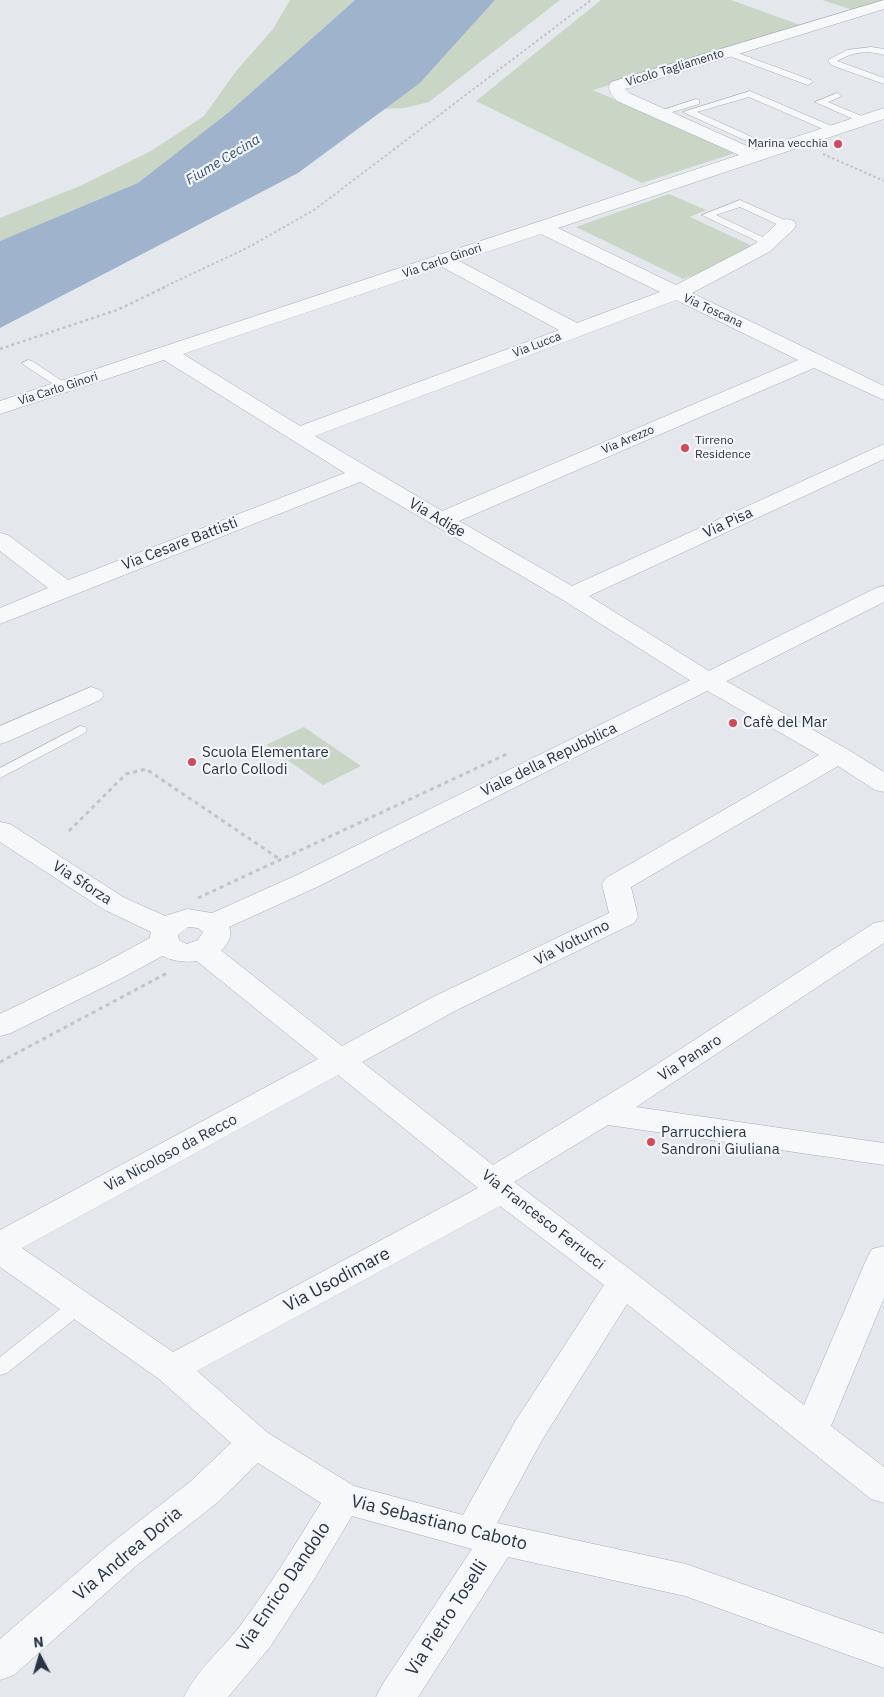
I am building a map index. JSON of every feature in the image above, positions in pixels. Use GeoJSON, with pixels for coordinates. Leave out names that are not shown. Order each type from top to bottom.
{"type":"FeatureCollection","features":[{"type":"Feature","properties":{"kind":"street","name":"Vicolo Tagliamento"},"geometry":{"type":"LineString","coordinates":[[755,156],[623,97],[617,90],[617,86],[884,4]]}},
{"type":"Feature","properties":{"kind":"street","name":"Via Carlo Ginori"},"geometry":{"type":"LineString","coordinates":[[0,408],[884,113]]}},
{"type":"Feature","properties":{"kind":"street","name":"Via Lucca"},"geometry":{"type":"LineString","coordinates":[[300,434],[676,294],[741,261],[767,243],[787,225]]}},
{"type":"Feature","properties":{"kind":"street","name":"Via Toscana"},"geometry":{"type":"LineString","coordinates":[[542,227],[884,394]]}},
{"type":"Feature","properties":{"kind":"street"},"geometry":{"type":"LineString","coordinates":[[444,260],[576,331]]}},
{"type":"Feature","properties":{"kind":"street","name":"Via Adige"},"geometry":{"type":"LineString","coordinates":[[167,353],[362,474],[571,595],[708,681],[838,755],[884,784]]}},
{"type":"Feature","properties":{"kind":"street","name":"Via Arezzo"},"geometry":{"type":"LineString","coordinates":[[441,520],[815,360]]}},
{"type":"Feature","properties":{"kind":"street","name":"Via Pisa"},"geometry":{"type":"LineString","coordinates":[[571,595],[884,451]]}},
{"type":"Feature","properties":{"kind":"street","name":"Via Cesare Battisti"},"geometry":{"type":"LineString","coordinates":[[0,616],[362,474]]}},
{"type":"Feature","properties":{"kind":"street"},"geometry":{"type":"LineString","coordinates":[[0,540],[65,589]]}},
{"type":"Feature","properties":{"kind":"street","name":"Viale della Repubblica"},"geometry":{"type":"LineString","coordinates":[[166,935],[177,951],[190,953],[208,937],[316,876],[884,593]]}},
{"type":"Feature","properties":{"kind":"street"},"geometry":{"type":"LineString","coordinates":[[0,736],[91,696]]}},
{"type":"Feature","properties":{"kind":"street","name":"Via Volturno"},"geometry":{"type":"LineString","coordinates":[[342,1061],[444,1004],[624,917],[616,884],[838,755]]}},
{"type":"Feature","properties":{"kind":"street","name":"Via Sforza"},"geometry":{"type":"LineString","coordinates":[[0,830],[166,935]]}},
{"type":"Feature","properties":{"kind":"street","name":"Via Panaro"},"geometry":{"type":"LineString","coordinates":[[497,1186],[604,1113],[884,930]]}},
{"type":"Feature","properties":{"kind":"street"},"geometry":{"type":"LineString","coordinates":[[0,1026],[112,971],[166,935]]}},
{"type":"Feature","properties":{"kind":"street","name":"Via Francesco Ferrucci"},"geometry":{"type":"LineString","coordinates":[[208,937],[342,1061],[497,1186],[623,1282],[884,1488]]}},
{"type":"Feature","properties":{"kind":"street","name":"Via Nicoloso da Recco"},"geometry":{"type":"LineString","coordinates":[[0,1245],[342,1061]]}},
{"type":"Feature","properties":{"kind":"street"},"geometry":{"type":"LineString","coordinates":[[604,1113],[884,1154]]}},
{"type":"Feature","properties":{"kind":"street","name":"Via Usodimare"},"geometry":{"type":"LineString","coordinates":[[172,1369],[497,1186]]}},
{"type":"Feature","properties":{"kind":"street","name":"Via Sebastiano Caboto"},"geometry":{"type":"LineString","coordinates":[[0,1250],[172,1369],[255,1443],[343,1498],[486,1536],[686,1580],[884,1651]]}},
{"type":"Feature","properties":{"kind":"street"},"geometry":{"type":"LineString","coordinates":[[811,1432],[884,1258]]}},
{"type":"Feature","properties":{"kind":"street","name":"Via Pietro Toselli"},"geometry":{"type":"LineString","coordinates":[[396,1697],[486,1536],[529,1430],[580,1354],[623,1282]]}},
{"type":"Feature","properties":{"kind":"street","name":"Via Andrea Doria"},"geometry":{"type":"LineString","coordinates":[[0,1663],[123,1555],[204,1492],[255,1443]]}},
{"type":"Feature","properties":{"kind":"street","name":"Via Enrico Dandolo"},"geometry":{"type":"LineString","coordinates":[[204,1697],[256,1635],[300,1570],[343,1498]]}},
{"type":"Feature","properties":{"kind":"lane"},"geometry":{"type":"LineString","coordinates":[[884,52],[872,49],[862,50],[832,60],[834,63],[884,81]]}},
{"type":"Feature","properties":{"kind":"lane"},"geometry":{"type":"LineString","coordinates":[[727,52],[808,82]]}},
{"type":"Feature","properties":{"kind":"lane"},"geometry":{"type":"LineString","coordinates":[[660,114],[739,89]]}},
{"type":"Feature","properties":{"kind":"lane"},"geometry":{"type":"LineString","coordinates":[[773,150],[688,112],[750,94],[833,130]]}},
{"type":"Feature","properties":{"kind":"lane"},"geometry":{"type":"LineString","coordinates":[[838,96],[820,102],[863,120]]}},
{"type":"Feature","properties":{"kind":"lane","name":"Via Lucca"},"geometry":{"type":"LineString","coordinates":[[767,243],[707,215],[740,203],[787,225]]}},
{"type":"Feature","properties":{"kind":"lane"},"geometry":{"type":"LineString","coordinates":[[28,363],[65,387]]}},
{"type":"Feature","properties":{"kind":"lane"},"geometry":{"type":"LineString","coordinates":[[0,774],[80,730]]}},
{"type":"Feature","properties":{"kind":"lane"},"geometry":{"type":"LineString","coordinates":[[0,1368],[80,1304]]}},
{"type":"Feature","properties":{"kind":"path"},"geometry":{"type":"LineString","coordinates":[[0,349],[117,310],[247,248],[305,214],[591,0]]}},
{"type":"Feature","properties":{"kind":"path"},"geometry":{"type":"LineString","coordinates":[[797,142],[884,181]]}},
{"type":"Feature","properties":{"kind":"path"},"geometry":{"type":"LineString","coordinates":[[195,899],[512,752]]}},
{"type":"Feature","properties":{"kind":"path"},"geometry":{"type":"LineString","coordinates":[[69,831],[126,774],[146,769],[281,860]]}},
{"type":"Feature","properties":{"kind":"path"},"geometry":{"type":"LineString","coordinates":[[0,1062],[169,972]]}},
{"type":"Feature","properties":{"kind":"green space"},"geometry":{"type":"Polygon","coordinates":[[[290,0],[355,0],[229,112],[138,184],[0,241],[0,218],[80,186],[151,151],[204,116],[237,70],[273,29],[290,0]]]}},
{"type":"Feature","properties":{"kind":"green space"},"geometry":{"type":"Polygon","coordinates":[[[495,0],[560,0],[429,102],[404,108],[382,109],[420,83],[495,0]]]}},
{"type":"Feature","properties":{"kind":"green space"},"geometry":{"type":"Polygon","coordinates":[[[601,0],[731,0],[803,26],[593,90],[735,153],[642,183],[476,101],[601,0]]]}},
{"type":"Feature","properties":{"kind":"green space"},"geometry":{"type":"Polygon","coordinates":[[[822,0],[884,0],[884,1],[853,10],[822,0]]]}},
{"type":"Feature","properties":{"kind":"green space"},"geometry":{"type":"Polygon","coordinates":[[[669,194],[706,210],[690,217],[761,250],[683,279],[576,227],[669,194]]]}},
{"type":"Feature","properties":{"kind":"green space"},"geometry":{"type":"Polygon","coordinates":[[[304,727],[361,766],[323,785],[266,745],[304,727]]]}},
{"type":"Feature","properties":{"kind":"water","name":"Fiume Cecina"},"geometry":{"type":"Polygon","coordinates":[[[355,0],[495,0],[420,83],[298,173],[0,328],[0,241],[138,183],[229,112],[355,0]]]}},
{"type":"Feature","properties":{"kind":"place","name":"Marina vecchia"},"geometry":{"type":"Point","coordinates":[838,144]}},
{"type":"Feature","properties":{"kind":"place","name":"Tirreno Residence"},"geometry":{"type":"Point","coordinates":[685,448]}},
{"type":"Feature","properties":{"kind":"place","name":"Cafè del Mar"},"geometry":{"type":"Point","coordinates":[733,723]}},
{"type":"Feature","properties":{"kind":"place","name":"Scuola Elementare Carlo Collodi"},"geometry":{"type":"Point","coordinates":[192,762]}},
{"type":"Feature","properties":{"kind":"place","name":"Parrucchiera Sandroni Giuliana"},"geometry":{"type":"Point","coordinates":[651,1142]}}]}
